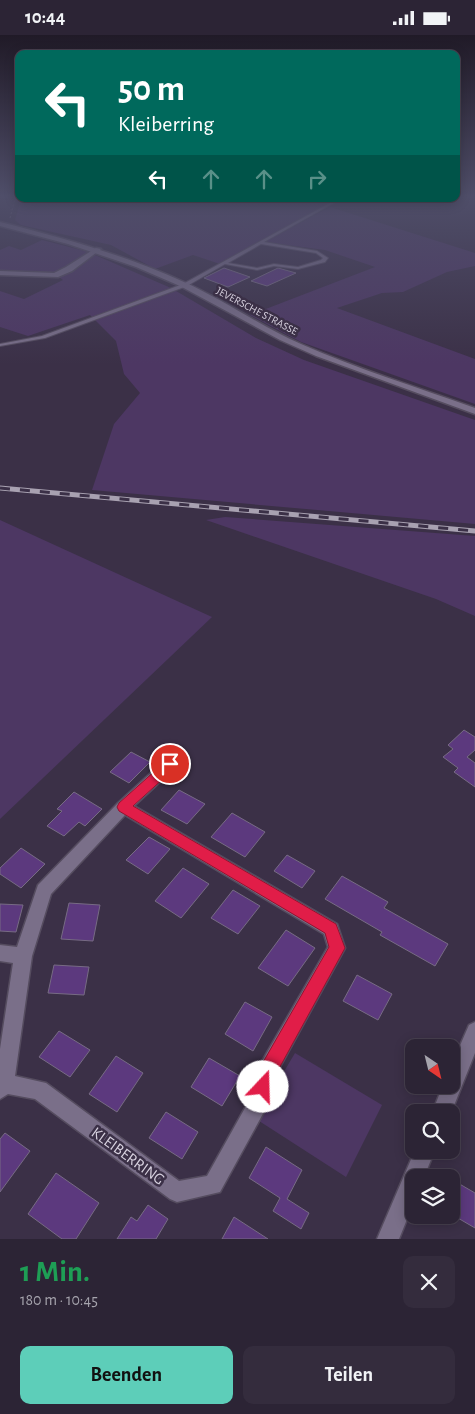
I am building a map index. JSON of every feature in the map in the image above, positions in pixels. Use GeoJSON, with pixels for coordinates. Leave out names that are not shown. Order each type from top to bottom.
{"type":"FeatureCollection","features":[{"type":"Feature","properties":{"kind":"street"},"geometry":{"type":"LineString","coordinates":[[0,273],[55,275],[69,269],[95,251]]}},
{"type":"Feature","properties":{"kind":"street","name":"JEVERSCHE STRASSE"},"geometry":{"type":"LineString","coordinates":[[103,251],[185,285],[298,345],[371,375],[475,411]]}},
{"type":"Feature","properties":{"kind":"street","name":"KLEIBERRING"},"geometry":{"type":"LineString","coordinates":[[124,807],[331,929],[337,948],[268,1070],[258,1103],[214,1185],[177,1192],[39,1090],[2,1087],[23,956],[44,890],[124,807],[170,764]]}},
{"type":"Feature","properties":{"kind":"street"},"geometry":{"type":"LineString","coordinates":[[0,953],[23,956]]}},
{"type":"Feature","properties":{"kind":"street"},"geometry":{"type":"LineString","coordinates":[[445,1104],[475,1031]]}},
{"type":"Feature","properties":{"kind":"street"},"geometry":{"type":"LineString","coordinates":[[388,1239],[421,1159]]}},
{"type":"Feature","properties":{"kind":"lane"},"geometry":{"type":"LineString","coordinates":[[0,345],[42,337],[185,285],[245,251]]}},
{"type":"Feature","properties":{"kind":"lane"},"geometry":{"type":"LineString","coordinates":[[224,263],[252,269],[274,265],[298,268],[323,261],[326,258],[323,254],[312,251]]}},
{"type":"Feature","properties":{"kind":"shaded area"},"geometry":{"type":"Polygon","coordinates":[[[0,251],[89,252],[53,274],[0,271],[0,251]]]}},
{"type":"Feature","properties":{"kind":"shaded area"},"geometry":{"type":"Polygon","coordinates":[[[122,251],[243,251],[220,264],[193,255],[155,269],[122,251]]]}},
{"type":"Feature","properties":{"kind":"shaded area"},"geometry":{"type":"Polygon","coordinates":[[[328,251],[469,251],[475,253],[475,266],[447,272],[403,292],[382,293],[337,308],[475,359],[475,404],[301,342],[250,315],[375,267],[328,251]]]}},
{"type":"Feature","properties":{"kind":"shaded area"},"geometry":{"type":"Polygon","coordinates":[[[95,255],[171,288],[256,338],[304,360],[475,420],[475,524],[92,490],[114,424],[140,393],[124,374],[116,341],[90,315],[28,336],[0,327],[0,291],[24,299],[63,280],[59,277],[77,269],[95,255]]]}},
{"type":"Feature","properties":{"kind":"shaded area"},"geometry":{"type":"Polygon","coordinates":[[[225,517],[475,536],[475,616],[436,599],[206,520],[225,517]]]}},
{"type":"Feature","properties":{"kind":"shaded area"},"geometry":{"type":"Polygon","coordinates":[[[0,520],[212,617],[0,819],[0,520]]]}},
{"type":"Feature","properties":{"kind":"shaded area"},"geometry":{"type":"Polygon","coordinates":[[[295,1053],[382,1105],[346,1177],[256,1119],[295,1053]]]}},
{"type":"Feature","properties":{"kind":"building"},"geometry":{"type":"Polygon","coordinates":[[[224,268],[250,277],[228,287],[204,278],[224,268]]]}},
{"type":"Feature","properties":{"kind":"building"},"geometry":{"type":"Polygon","coordinates":[[[278,268],[296,273],[267,286],[251,281],[278,268]]]}},
{"type":"Feature","properties":{"kind":"building"},"geometry":{"type":"Polygon","coordinates":[[[464,730],[475,737],[475,750],[467,757],[475,763],[475,787],[454,772],[458,768],[443,757],[453,749],[448,745],[464,730]]]}},
{"type":"Feature","properties":{"kind":"building"},"geometry":{"type":"Polygon","coordinates":[[[131,752],[150,762],[129,783],[110,772],[131,752]]]}},
{"type":"Feature","properties":{"kind":"building"},"geometry":{"type":"Polygon","coordinates":[[[179,790],[205,804],[187,824],[161,810],[179,790]]]}},
{"type":"Feature","properties":{"kind":"building"},"geometry":{"type":"Polygon","coordinates":[[[74,792],[102,809],[85,826],[79,822],[64,836],[47,826],[62,811],[57,809],[74,792]]]}},
{"type":"Feature","properties":{"kind":"building"},"geometry":{"type":"Polygon","coordinates":[[[232,813],[265,832],[245,857],[211,837],[232,813]]]}},
{"type":"Feature","properties":{"kind":"building"},"geometry":{"type":"Polygon","coordinates":[[[149,837],[170,849],[148,874],[126,860],[149,837]]]}},
{"type":"Feature","properties":{"kind":"building"},"geometry":{"type":"Polygon","coordinates":[[[21,848],[45,864],[21,888],[0,874],[0,868],[21,848]]]}},
{"type":"Feature","properties":{"kind":"building"},"geometry":{"type":"Polygon","coordinates":[[[287,855],[315,871],[302,888],[274,871],[287,855]]]}},
{"type":"Feature","properties":{"kind":"building"},"geometry":{"type":"Polygon","coordinates":[[[183,868],[209,884],[181,918],[155,901],[183,868]]]}},
{"type":"Feature","properties":{"kind":"building"},"geometry":{"type":"Polygon","coordinates":[[[342,876],[388,902],[384,908],[448,944],[435,966],[380,935],[382,932],[325,899],[342,876]]]}},
{"type":"Feature","properties":{"kind":"building"},"geometry":{"type":"Polygon","coordinates":[[[233,890],[260,906],[238,934],[211,918],[233,890]]]}},
{"type":"Feature","properties":{"kind":"building"},"geometry":{"type":"Polygon","coordinates":[[[69,903],[100,905],[93,941],[61,939],[69,903]]]}},
{"type":"Feature","properties":{"kind":"building"},"geometry":{"type":"Polygon","coordinates":[[[0,904],[23,905],[16,932],[0,931],[0,904]]]}},
{"type":"Feature","properties":{"kind":"building"},"geometry":{"type":"Polygon","coordinates":[[[286,930],[315,948],[288,986],[258,968],[286,930]]]}},
{"type":"Feature","properties":{"kind":"building"},"geometry":{"type":"Polygon","coordinates":[[[54,965],[89,967],[84,995],[48,993],[54,965]]]}},
{"type":"Feature","properties":{"kind":"building"},"geometry":{"type":"Polygon","coordinates":[[[357,975],[392,994],[378,1020],[343,1001],[357,975]]]}},
{"type":"Feature","properties":{"kind":"building"},"geometry":{"type":"Polygon","coordinates":[[[245,1002],[272,1017],[253,1051],[225,1034],[245,1002]]]}},
{"type":"Feature","properties":{"kind":"building"},"geometry":{"type":"Polygon","coordinates":[[[59,1031],[90,1050],[70,1077],[39,1057],[59,1031]]]}},
{"type":"Feature","properties":{"kind":"building"},"geometry":{"type":"Polygon","coordinates":[[[116,1056],[143,1073],[117,1112],[89,1094],[116,1056]]]}},
{"type":"Feature","properties":{"kind":"building"},"geometry":{"type":"Polygon","coordinates":[[[209,1058],[240,1076],[222,1106],[191,1087],[209,1058]]]}},
{"type":"Feature","properties":{"kind":"building"},"geometry":{"type":"Polygon","coordinates":[[[166,1112],[198,1132],[182,1159],[149,1138],[166,1112]]]}},
{"type":"Feature","properties":{"kind":"building"},"geometry":{"type":"Polygon","coordinates":[[[5,1133],[30,1151],[0,1192],[0,1139],[5,1133]]]}},
{"type":"Feature","properties":{"kind":"building"},"geometry":{"type":"Polygon","coordinates":[[[266,1147],[302,1170],[287,1199],[309,1213],[301,1229],[273,1211],[280,1198],[249,1178],[266,1147]]]}},
{"type":"Feature","properties":{"kind":"building"},"geometry":{"type":"Polygon","coordinates":[[[56,1173],[99,1203],[76,1239],[62,1239],[28,1214],[56,1173]]]}},
{"type":"Feature","properties":{"kind":"building"},"geometry":{"type":"Polygon","coordinates":[[[460,1184],[475,1193],[475,1228],[460,1219],[460,1184]]]}},
{"type":"Feature","properties":{"kind":"building"},"geometry":{"type":"Polygon","coordinates":[[[148,1205],[168,1219],[156,1239],[117,1239],[131,1217],[137,1221],[148,1205]]]}},
{"type":"Feature","properties":{"kind":"building"},"geometry":{"type":"Polygon","coordinates":[[[234,1217],[268,1239],[222,1239],[234,1217]]]}},
{"type":"Feature","properties":{"kind":"railway"},"geometry":{"type":"LineString","coordinates":[[0,488],[475,531]]}},
{"type":"Feature","properties":{"kind":"route"},"geometry":{"type":"LineString","coordinates":[[170,764],[124,807],[331,929],[337,948],[268,1070],[263,1087]]}}]}
